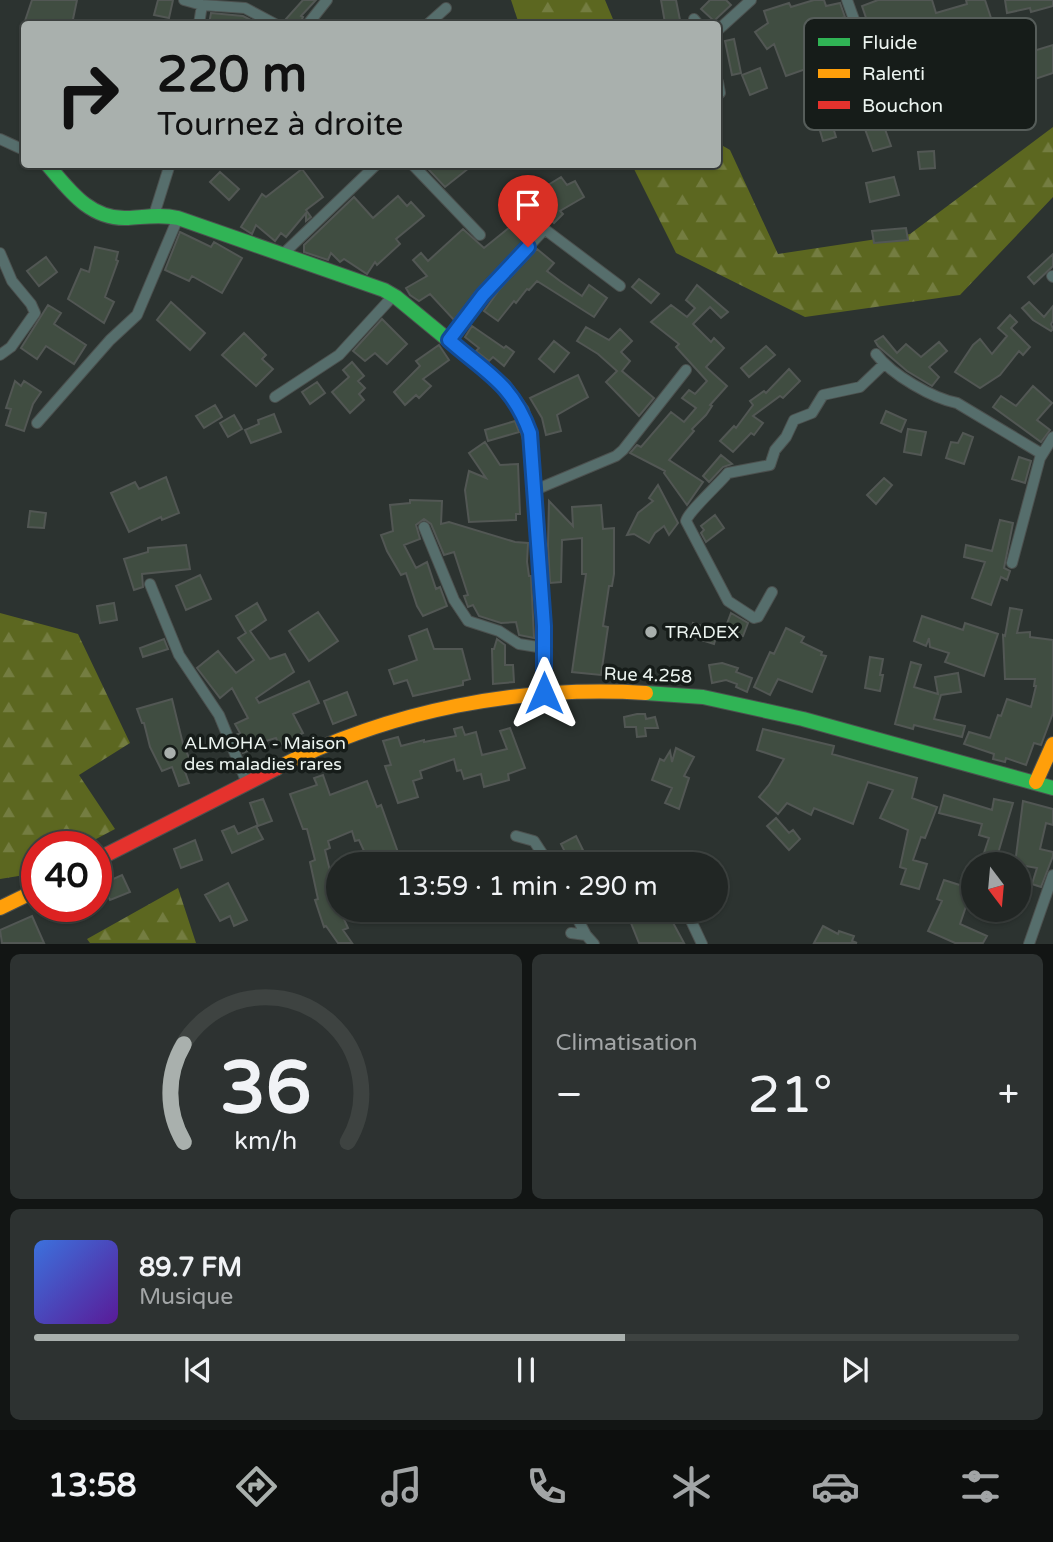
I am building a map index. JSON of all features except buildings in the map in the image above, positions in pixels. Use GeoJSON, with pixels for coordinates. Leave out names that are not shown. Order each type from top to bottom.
{"type":"FeatureCollection","features":[{"type":"Feature","properties":{"kind":"main road"},"geometry":{"type":"LineString","coordinates":[[50,168],[78,201],[107,217],[154,215],[178,218],[346,275],[394,295],[406,301],[498,379],[523,413],[530,433],[544,648],[544,693]]}},
{"type":"Feature","properties":{"kind":"main road","name":"Rue 4.258"},"geometry":{"type":"LineString","coordinates":[[112,852],[284,764],[347,738],[461,704],[544,693],[625,692],[703,697],[803,719],[1053,788]]}},
{"type":"Feature","properties":{"kind":"main road"},"geometry":{"type":"LineString","coordinates":[[1036,782],[1053,744]]}},
{"type":"Feature","properties":{"kind":"main road"},"geometry":{"type":"LineString","coordinates":[[0,908],[21,898]]}},
{"type":"Feature","properties":{"kind":"street"},"geometry":{"type":"LineString","coordinates":[[184,0],[202,5],[245,8],[269,21]]}},
{"type":"Feature","properties":{"kind":"street"},"geometry":{"type":"LineString","coordinates":[[310,21],[327,0]]}},
{"type":"Feature","properties":{"kind":"street"},"geometry":{"type":"LineString","coordinates":[[721,27],[751,0]]}},
{"type":"Feature","properties":{"kind":"street"},"geometry":{"type":"LineString","coordinates":[[847,0],[853,18]]}},
{"type":"Feature","properties":{"kind":"street"},"geometry":{"type":"LineString","coordinates":[[199,21],[202,5]]}},
{"type":"Feature","properties":{"kind":"street"},"geometry":{"type":"LineString","coordinates":[[431,21],[446,8]]}},
{"type":"Feature","properties":{"kind":"street"},"geometry":{"type":"LineString","coordinates":[[0,139],[21,149]]}},
{"type":"Feature","properties":{"kind":"street"},"geometry":{"type":"LineString","coordinates":[[154,215],[169,168]]}},
{"type":"Feature","properties":{"kind":"street"},"geometry":{"type":"LineString","coordinates":[[282,254],[373,168]]}},
{"type":"Feature","properties":{"kind":"street"},"geometry":{"type":"LineString","coordinates":[[416,168],[480,235]]}},
{"type":"Feature","properties":{"kind":"street"},"geometry":{"type":"LineString","coordinates":[[37,423],[110,340],[137,315],[178,218]]}},
{"type":"Feature","properties":{"kind":"street"},"geometry":{"type":"LineString","coordinates":[[449,340],[483,295],[543,231],[547,231],[621,286]]}},
{"type":"Feature","properties":{"kind":"street"},"geometry":{"type":"LineString","coordinates":[[0,253],[12,281],[35,313],[16,341],[0,355]]}},
{"type":"Feature","properties":{"kind":"street"},"geometry":{"type":"LineString","coordinates":[[275,397],[339,355],[394,295]]}},
{"type":"Feature","properties":{"kind":"street"},"geometry":{"type":"LineString","coordinates":[[876,354],[884,364],[944,401],[957,403],[1042,454]]}},
{"type":"Feature","properties":{"kind":"street"},"geometry":{"type":"LineString","coordinates":[[772,592],[758,617],[754,618],[728,601],[686,521],[688,515],[728,473],[770,465],[775,450],[786,437],[794,420],[812,413],[823,395],[855,390],[884,364]]}},
{"type":"Feature","properties":{"kind":"street"},"geometry":{"type":"LineString","coordinates":[[535,490],[616,456],[624,450],[686,370]]}},
{"type":"Feature","properties":{"kind":"street"},"geometry":{"type":"LineString","coordinates":[[1012,563],[1042,454],[1053,437]]}},
{"type":"Feature","properties":{"kind":"street"},"geometry":{"type":"LineString","coordinates":[[424,527],[454,600],[468,621],[499,631],[519,644],[544,648]]}},
{"type":"Feature","properties":{"kind":"street"},"geometry":{"type":"LineString","coordinates":[[150,584],[179,655],[219,715],[247,783]]}},
{"type":"Feature","properties":{"kind":"street"},"geometry":{"type":"LineString","coordinates":[[516,836],[534,841],[541,852]]}},
{"type":"Feature","properties":{"kind":"street"},"geometry":{"type":"LineString","coordinates":[[1029,943],[1053,875]]}},
{"type":"Feature","properties":{"kind":"street"},"geometry":{"type":"LineString","coordinates":[[580,922],[590,939]]}},
{"type":"Feature","properties":{"kind":"street"},"geometry":{"type":"LineString","coordinates":[[692,922],[702,943]]}},
{"type":"Feature","properties":{"kind":"street"},"geometry":{"type":"LineString","coordinates":[[571,933],[590,939]]}},
{"type":"Feature","properties":{"kind":"green space"},"geometry":{"type":"Polygon","coordinates":[[[511,0],[605,0],[614,21],[518,21],[511,0]]]}},
{"type":"Feature","properties":{"kind":"green space"},"geometry":{"type":"Polygon","coordinates":[[[1053,127],[1053,197],[960,295],[805,317],[676,253],[634,168],[721,168],[721,145],[730,150],[778,254],[910,234],[1053,127]]]}},
{"type":"Feature","properties":{"kind":"green space"},"geometry":{"type":"Polygon","coordinates":[[[0,613],[78,634],[130,743],[79,775],[115,829],[21,831],[21,876],[0,879],[0,613]]]}},
{"type":"Feature","properties":{"kind":"green space"},"geometry":{"type":"Polygon","coordinates":[[[178,888],[196,943],[90,943],[87,939],[178,888]]]}},
{"type":"Feature","properties":{"kind":"traffic: fast"},"geometry":{"type":"LineString","coordinates":[[50,168],[82,202],[102,214],[128,218],[178,218],[384,290],[504,386],[522,411],[530,439]]}},
{"type":"Feature","properties":{"kind":"traffic: fast"},"geometry":{"type":"LineString","coordinates":[[646,693],[703,697],[803,719],[1053,788]]}},
{"type":"Feature","properties":{"kind":"traffic: slow"},"geometry":{"type":"LineString","coordinates":[[530,439],[544,626],[544,693]]}},
{"type":"Feature","properties":{"kind":"traffic: slow"},"geometry":{"type":"LineString","coordinates":[[277,768],[365,731],[457,706],[551,693],[646,693]]}},
{"type":"Feature","properties":{"kind":"traffic: slow"},"geometry":{"type":"LineString","coordinates":[[1036,782],[1053,744]]}},
{"type":"Feature","properties":{"kind":"traffic: slow"},"geometry":{"type":"LineString","coordinates":[[0,908],[21,898]]}},
{"type":"Feature","properties":{"kind":"traffic: jam"},"geometry":{"type":"LineString","coordinates":[[112,852],[277,768]]}},
{"type":"Feature","properties":{"kind":"place","name":"TRADEX"},"geometry":{"type":"Point","coordinates":[651,632]}},
{"type":"Feature","properties":{"kind":"place","name":"ALMOHA - Maison des maladies rares"},"geometry":{"type":"Point","coordinates":[170,753]}},
{"type":"Feature","properties":{"kind":"route"},"geometry":{"type":"LineString","coordinates":[[528,247],[483,295],[449,340],[498,379],[523,413],[530,433],[544,626],[544,693]]}}]}
